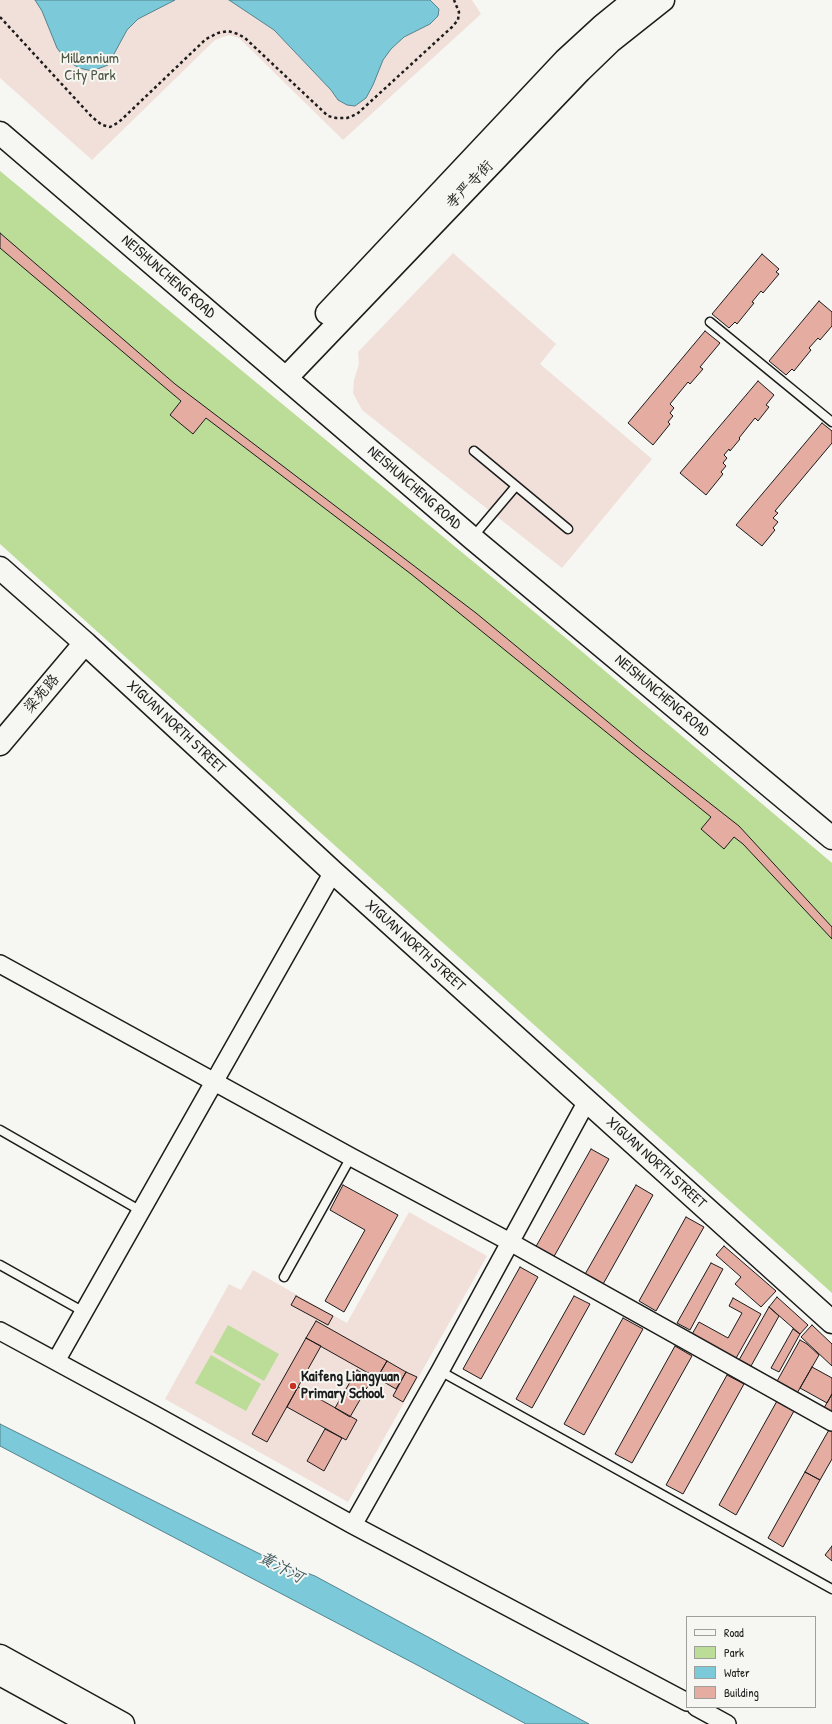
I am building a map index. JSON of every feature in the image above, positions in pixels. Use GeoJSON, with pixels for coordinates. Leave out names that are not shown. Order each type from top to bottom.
{"type":"FeatureCollection","features":[{"type":"Feature","properties":{"kind":"street","name":"孝严寺街"},"geometry":{"type":"LineString","coordinates":[[280,373],[565,60],[602,26],[634,0]]}},
{"type":"Feature","properties":{"kind":"street","name":"孝严寺街"},"geometry":{"type":"LineString","coordinates":[[280,373],[580,71],[610,42],[663,0]]}},
{"type":"Feature","properties":{"kind":"street","name":"NEISHUNCHENG ROAD"},"geometry":{"type":"LineString","coordinates":[[0,132],[472,538],[832,838]]}},
{"type":"Feature","properties":{"kind":"street","name":"XIGUAN NORTH STREET"},"geometry":{"type":"LineString","coordinates":[[0,568],[85,643],[333,872],[832,1322]]}},
{"type":"Feature","properties":{"kind":"street","name":"梁苑路"},"geometry":{"type":"LineString","coordinates":[[0,744],[85,643]]}},
{"type":"Feature","properties":{"kind":"street"},"geometry":{"type":"LineString","coordinates":[[56,1361],[333,872]]}},
{"type":"Feature","properties":{"kind":"street"},"geometry":{"type":"LineString","coordinates":[[0,964],[352,1158],[510,1242],[832,1422]]}},
{"type":"Feature","properties":{"kind":"street"},"geometry":{"type":"LineString","coordinates":[[353,1525],[440,1370],[587,1101]]}},
{"type":"Feature","properties":{"kind":"street"},"geometry":{"type":"LineString","coordinates":[[0,1331],[353,1525],[686,1701]]}},
{"type":"Feature","properties":{"kind":"street"},"geometry":{"type":"LineString","coordinates":[[0,1656],[123,1724]]}},
{"type":"Feature","properties":{"kind":"street"},"geometry":{"type":"LineString","coordinates":[[0,1674],[91,1724]]}},
{"type":"Feature","properties":{"kind":"street"},"geometry":{"type":"LineString","coordinates":[[698,1708],[727,1724]]}},
{"type":"Feature","properties":{"kind":"lane"},"geometry":{"type":"LineString","coordinates":[[710,322],[832,422]]}},
{"type":"Feature","properties":{"kind":"lane"},"geometry":{"type":"LineString","coordinates":[[474,450],[568,530]]}},
{"type":"Feature","properties":{"kind":"lane"},"geometry":{"type":"LineString","coordinates":[[472,538],[516,486]]}},
{"type":"Feature","properties":{"kind":"lane"},"geometry":{"type":"LineString","coordinates":[[0,1130],[141,1211]]}},
{"type":"Feature","properties":{"kind":"lane"},"geometry":{"type":"LineString","coordinates":[[284,1277],[352,1158]]}},
{"type":"Feature","properties":{"kind":"lane"},"geometry":{"type":"LineString","coordinates":[[0,1265],[84,1312]]}},
{"type":"Feature","properties":{"kind":"lane"},"geometry":{"type":"LineString","coordinates":[[440,1370],[832,1589]]}},
{"type":"Feature","properties":{"kind":"path"},"geometry":{"type":"LineString","coordinates":[[0,17],[92,117],[102,125],[110,126],[119,122],[206,39],[218,33],[228,31],[245,38],[328,116],[347,118],[357,114],[458,20],[459,12],[454,0]]}},
{"type":"Feature","properties":{"kind":"shaded area","name":"Millennium City Park"},"geometry":{"type":"Polygon","coordinates":[[[0,0],[472,0],[481,14],[343,140],[239,38],[229,35],[215,40],[92,160],[0,78],[0,0]]]}},
{"type":"Feature","properties":{"kind":"shaded area"},"geometry":{"type":"Polygon","coordinates":[[[453,253],[556,344],[540,364],[652,459],[562,568],[362,410],[353,393],[354,380],[359,364],[358,352],[453,253]]]}},
{"type":"Feature","properties":{"kind":"shaded area","name":"Kaifeng Liangyuan Primary School"},"geometry":{"type":"Polygon","coordinates":[[[409,1212],[487,1256],[348,1502],[165,1399],[229,1284],[241,1290],[253,1270],[347,1323],[409,1212]]]}},
{"type":"Feature","properties":{"kind":"green space"},"geometry":{"type":"Polygon","coordinates":[[[0,171],[573,644],[832,863],[832,1293],[0,544],[0,171]]]}},
{"type":"Feature","properties":{"kind":"green space"},"geometry":{"type":"Polygon","coordinates":[[[228,1325],[279,1354],[264,1381],[213,1352],[228,1325]]]}},
{"type":"Feature","properties":{"kind":"green space"},"geometry":{"type":"Polygon","coordinates":[[[211,1355],[261,1384],[246,1411],[195,1383],[211,1355]]]}},
{"type":"Feature","properties":{"kind":"water"},"geometry":{"type":"Polygon","coordinates":[[[35,0],[175,0],[138,19],[127,30],[108,65],[92,71],[79,68],[66,60],[57,48],[42,11],[35,0]]]}},
{"type":"Feature","properties":{"kind":"water"},"geometry":{"type":"Polygon","coordinates":[[[229,0],[430,0],[439,9],[438,16],[430,24],[404,37],[391,49],[383,60],[366,98],[355,106],[347,105],[338,100],[331,90],[274,30],[229,0]]]}},
{"type":"Feature","properties":{"kind":"water","name":"黄汴河"},"geometry":{"type":"Polygon","coordinates":[[[0,1424],[266,1557],[315,1576],[589,1724],[526,1724],[419,1666],[0,1446],[0,1424]]]}},
{"type":"Feature","properties":{"kind":"building"},"geometry":{"type":"Polygon","coordinates":[[[0,233],[175,384],[476,613],[642,750],[739,826],[832,927],[832,939],[743,844],[734,837],[724,849],[701,829],[711,817],[411,574],[206,418],[193,434],[170,415],[181,401],[0,248],[0,233]]]}},
{"type":"Feature","properties":{"kind":"building"},"geometry":{"type":"Polygon","coordinates":[[[762,254],[779,269],[776,272],[779,274],[763,293],[761,291],[752,302],[754,303],[737,324],[735,322],[729,328],[712,314],[762,254]]]}},
{"type":"Feature","properties":{"kind":"building"},"geometry":{"type":"Polygon","coordinates":[[[819,301],[832,312],[832,326],[820,340],[818,338],[809,348],[811,350],[794,371],[792,369],[786,375],[769,361],[819,301]]]}},
{"type":"Feature","properties":{"kind":"building"},"geometry":{"type":"Polygon","coordinates":[[[705,331],[720,343],[700,367],[703,369],[690,384],[688,382],[670,404],[674,408],[670,413],[673,416],[668,422],[670,424],[653,445],[628,423],[705,331]]]}},
{"type":"Feature","properties":{"kind":"building"},"geometry":{"type":"Polygon","coordinates":[[[758,381],[774,395],[766,405],[769,407],[758,421],[755,418],[730,451],[729,449],[724,455],[727,458],[723,463],[726,466],[721,472],[723,474],[706,495],[680,473],[758,381]]]}},
{"type":"Feature","properties":{"kind":"building"},"geometry":{"type":"Polygon","coordinates":[[[822,423],[832,431],[832,443],[775,511],[778,513],[773,518],[778,522],[773,528],[775,530],[762,546],[736,525],[822,423]]]}},
{"type":"Feature","properties":{"kind":"building"},"geometry":{"type":"Polygon","coordinates":[[[591,1149],[609,1159],[552,1260],[534,1250],[591,1149]]]}},
{"type":"Feature","properties":{"kind":"building"},"geometry":{"type":"Polygon","coordinates":[[[343,1185],[398,1215],[344,1312],[325,1301],[365,1230],[330,1210],[343,1185]]]}},
{"type":"Feature","properties":{"kind":"building"},"geometry":{"type":"Polygon","coordinates":[[[636,1185],[653,1195],[602,1286],[584,1276],[636,1185]]]}},
{"type":"Feature","properties":{"kind":"building"},"geometry":{"type":"Polygon","coordinates":[[[686,1217],[704,1227],[656,1311],[639,1301],[686,1217]]]}},
{"type":"Feature","properties":{"kind":"building"},"geometry":{"type":"Polygon","coordinates":[[[724,1246],[776,1291],[761,1307],[735,1284],[741,1277],[716,1255],[724,1246]]]}},
{"type":"Feature","properties":{"kind":"building"},"geometry":{"type":"Polygon","coordinates":[[[711,1263],[723,1269],[690,1330],[677,1323],[711,1263]]]}},
{"type":"Feature","properties":{"kind":"building"},"geometry":{"type":"Polygon","coordinates":[[[520,1267],[538,1277],[481,1379],[463,1369],[520,1267]]]}},
{"type":"Feature","properties":{"kind":"building"},"geometry":{"type":"Polygon","coordinates":[[[296,1296],[333,1316],[328,1325],[291,1305],[296,1296]]]}},
{"type":"Feature","properties":{"kind":"building"},"geometry":{"type":"Polygon","coordinates":[[[574,1296],[590,1304],[532,1408],[516,1399],[574,1296]]]}},
{"type":"Feature","properties":{"kind":"building"},"geometry":{"type":"Polygon","coordinates":[[[777,1297],[808,1325],[800,1334],[769,1307],[777,1297]]]}},
{"type":"Feature","properties":{"kind":"building"},"geometry":{"type":"Polygon","coordinates":[[[733,1298],[761,1314],[735,1360],[691,1336],[699,1322],[728,1338],[742,1313],[729,1306],[733,1298]]]}},
{"type":"Feature","properties":{"kind":"building"},"geometry":{"type":"Polygon","coordinates":[[[769,1307],[779,1316],[751,1366],[739,1360],[769,1307]]]}},
{"type":"Feature","properties":{"kind":"building"},"geometry":{"type":"Polygon","coordinates":[[[623,1318],[643,1329],[584,1435],[564,1424],[623,1318]]]}},
{"type":"Feature","properties":{"kind":"building"},"geometry":{"type":"Polygon","coordinates":[[[316,1321],[387,1361],[377,1378],[306,1338],[316,1321]]]}},
{"type":"Feature","properties":{"kind":"building"},"geometry":{"type":"Polygon","coordinates":[[[812,1325],[832,1344],[832,1366],[801,1337],[812,1325]]]}},
{"type":"Feature","properties":{"kind":"building"},"geometry":{"type":"Polygon","coordinates":[[[793,1329],[800,1334],[779,1372],[771,1368],[793,1329]]]}},
{"type":"Feature","properties":{"kind":"building"},"geometry":{"type":"Polygon","coordinates":[[[306,1338],[321,1346],[267,1442],[252,1434],[306,1338]]]}},
{"type":"Feature","properties":{"kind":"building"},"geometry":{"type":"Polygon","coordinates":[[[800,1340],[819,1355],[796,1395],[776,1383],[800,1340]]]}},
{"type":"Feature","properties":{"kind":"building"},"geometry":{"type":"Polygon","coordinates":[[[675,1346],[692,1356],[632,1463],[615,1454],[675,1346]]]}},
{"type":"Feature","properties":{"kind":"building"},"geometry":{"type":"Polygon","coordinates":[[[387,1361],[406,1372],[396,1389],[377,1378],[387,1361]]]}},
{"type":"Feature","properties":{"kind":"building"},"geometry":{"type":"Polygon","coordinates":[[[812,1367],[832,1378],[832,1394],[827,1403],[800,1388],[812,1367]]]}},
{"type":"Feature","properties":{"kind":"building"},"geometry":{"type":"Polygon","coordinates":[[[357,1370],[372,1379],[350,1417],[335,1408],[357,1370]]]}},
{"type":"Feature","properties":{"kind":"building"},"geometry":{"type":"Polygon","coordinates":[[[406,1372],[417,1377],[403,1402],[393,1396],[406,1372]]]}},
{"type":"Feature","properties":{"kind":"building"},"geometry":{"type":"Polygon","coordinates":[[[727,1375],[744,1384],[683,1494],[666,1485],[727,1375]]]}},
{"type":"Feature","properties":{"kind":"building"},"geometry":{"type":"Polygon","coordinates":[[[298,1387],[357,1420],[346,1440],[287,1407],[298,1387]]]}},
{"type":"Feature","properties":{"kind":"building"},"geometry":{"type":"Polygon","coordinates":[[[832,1394],[832,1413],[824,1408],[832,1394]]]}},
{"type":"Feature","properties":{"kind":"building"},"geometry":{"type":"Polygon","coordinates":[[[777,1401],[794,1411],[736,1515],[719,1505],[777,1401]]]}},
{"type":"Feature","properties":{"kind":"building"},"geometry":{"type":"Polygon","coordinates":[[[830,1428],[832,1430],[832,1459],[820,1480],[805,1472],[830,1428]]]}},
{"type":"Feature","properties":{"kind":"building"},"geometry":{"type":"Polygon","coordinates":[[[325,1429],[342,1438],[324,1471],[307,1461],[325,1429]]]}},
{"type":"Feature","properties":{"kind":"building"},"geometry":{"type":"Polygon","coordinates":[[[805,1472],[820,1480],[783,1547],[768,1538],[805,1472]]]}},
{"type":"Feature","properties":{"kind":"building"},"geometry":{"type":"Polygon","coordinates":[[[832,1546],[832,1561],[825,1555],[832,1546]]]}},
{"type":"Feature","properties":{"kind":"place","name":"Kaifeng Liangyuan Primary School"},"geometry":{"type":"Point","coordinates":[293,1386]}}]}
